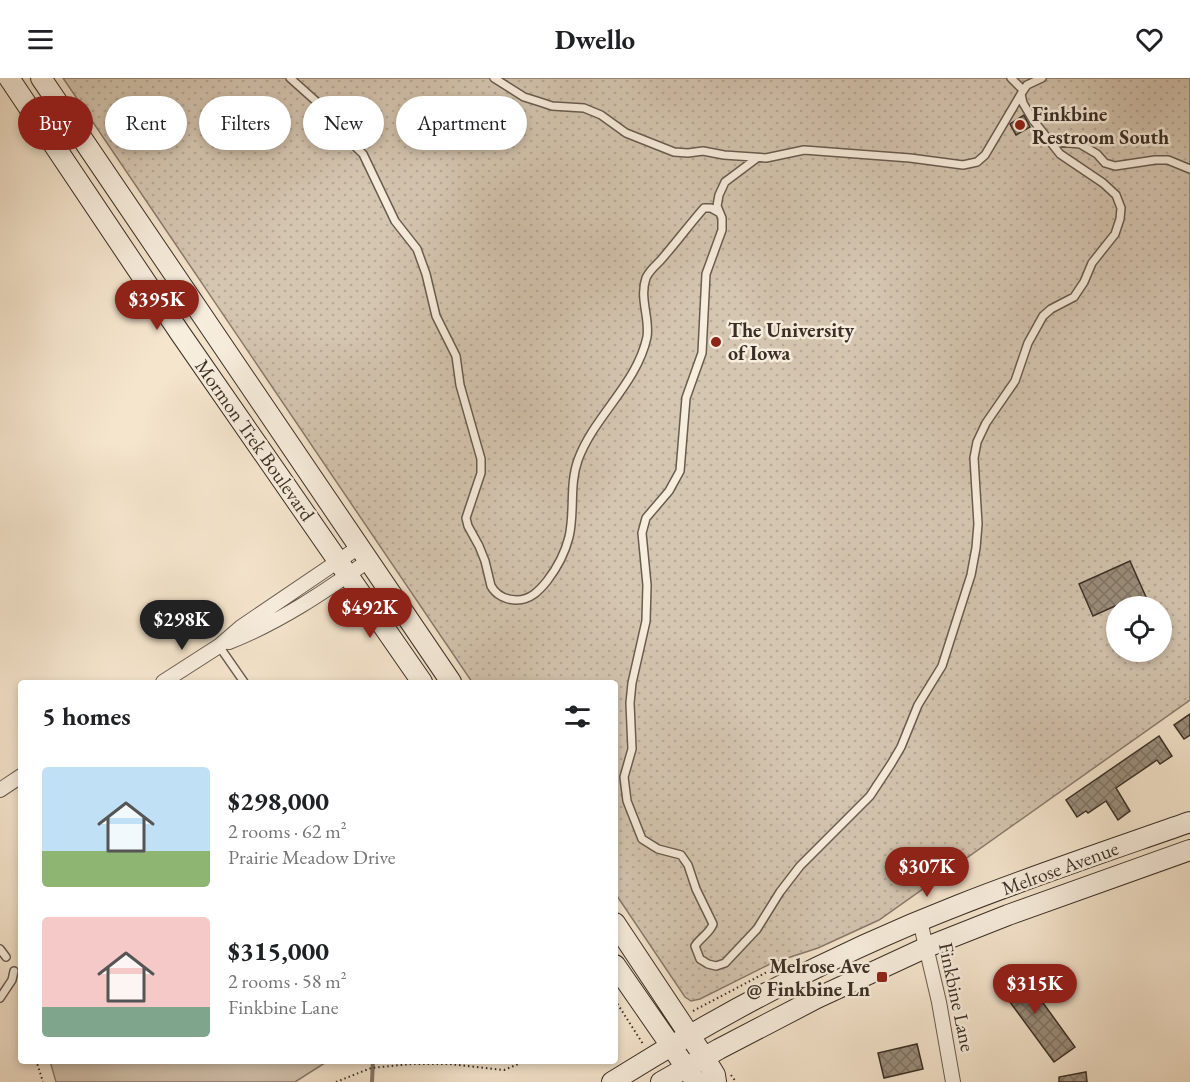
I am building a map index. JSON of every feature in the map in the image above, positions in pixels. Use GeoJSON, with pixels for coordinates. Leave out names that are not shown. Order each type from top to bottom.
{"type":"FeatureCollection","features":[{"type":"Feature","properties":{"kind":"main road","name":"Mormon Trek Boulevard"},"geometry":{"type":"LineString","coordinates":[[9,78],[180,333],[421,680]]}},
{"type":"Feature","properties":{"kind":"main road","name":"Mormon Trek Boulevard"},"geometry":{"type":"LineString","coordinates":[[41,78],[450,680]]}},
{"type":"Feature","properties":{"kind":"main road","name":"Melrose Avenue"},"geometry":{"type":"LineString","coordinates":[[612,1082],[690,1034],[802,975],[920,921],[1056,869],[1190,822]]}},
{"type":"Feature","properties":{"kind":"main road","name":"Melrose Avenue"},"geometry":{"type":"LineString","coordinates":[[661,1082],[690,1075],[704,1057],[817,998],[927,947],[1008,915],[1190,850]]}},
{"type":"Feature","properties":{"kind":"main road"},"geometry":{"type":"LineString","coordinates":[[618,927],[690,1034],[715,1075],[716,1082]]}},
{"type":"Feature","properties":{"kind":"main road"},"geometry":{"type":"LineString","coordinates":[[618,969],[690,1075]]}},
{"type":"Feature","properties":{"kind":"street"},"geometry":{"type":"LineString","coordinates":[[166,680],[219,646],[241,627],[344,568],[364,554]]}},
{"type":"Feature","properties":{"kind":"street"},"geometry":{"type":"LineString","coordinates":[[0,790],[18,778]]}},
{"type":"Feature","properties":{"kind":"street","name":"Finkbine Lane"},"geometry":{"type":"LineString","coordinates":[[920,921],[939,1002],[953,1082]]}},
{"type":"Feature","properties":{"kind":"lane"},"geometry":{"type":"LineString","coordinates":[[291,78],[318,103],[339,131],[363,154],[395,221],[417,249],[426,274],[436,316],[456,356],[460,385],[481,459],[482,473],[468,510],[468,526],[479,546],[491,586],[504,598],[513,600],[530,597],[548,579],[562,556],[569,536],[573,485],[578,460],[598,421],[614,403],[642,354],[647,335],[644,304],[646,278],[704,208],[717,209],[722,218]]}},
{"type":"Feature","properties":{"kind":"lane"},"geometry":{"type":"LineString","coordinates":[[494,78],[524,97],[552,106],[584,108],[601,115],[626,133],[674,152],[703,151],[757,158],[786,155],[804,150],[910,158],[948,164],[970,164],[977,162],[985,155],[1027,85],[1042,78]]}},
{"type":"Feature","properties":{"kind":"lane"},"geometry":{"type":"LineString","coordinates":[[757,158],[725,182],[717,206],[722,218],[722,230],[706,274],[702,353],[686,398],[680,471],[669,491],[646,518],[642,533],[647,585],[646,621],[632,683],[630,703],[632,749],[624,777],[627,801],[642,839],[658,849],[681,855],[688,865],[696,889],[713,924],[694,946],[696,952],[708,964],[716,966],[725,963],[757,929],[780,892],[800,866],[870,796],[901,747],[918,705],[942,666],[971,575],[976,548],[977,504],[974,458],[977,442],[986,423],[1015,381],[1028,343],[1043,316],[1074,297],[1084,282],[1092,263],[1115,234],[1120,219],[1121,208],[1116,195],[1103,183],[1060,154],[1048,141],[1023,103],[1022,92],[1011,78]]}},
{"type":"Feature","properties":{"kind":"lane"},"geometry":{"type":"LineString","coordinates":[[1048,141],[1080,144],[1097,154],[1105,163],[1114,166],[1168,160],[1190,170]]}},
{"type":"Feature","properties":{"kind":"lane"},"geometry":{"type":"LineString","coordinates":[[219,646],[243,680]]}},
{"type":"Feature","properties":{"kind":"lane"},"geometry":{"type":"LineString","coordinates":[[0,949],[6,957]]}},
{"type":"Feature","properties":{"kind":"lane"},"geometry":{"type":"LineString","coordinates":[[0,998],[15,971]]}},
{"type":"Feature","properties":{"kind":"path"},"geometry":{"type":"LineString","coordinates":[[618,1004],[643,1045]]}},
{"type":"Feature","properties":{"kind":"path"},"geometry":{"type":"LineString","coordinates":[[37,1064],[43,1082]]}},
{"type":"Feature","properties":{"kind":"path"},"geometry":{"type":"LineString","coordinates":[[336,1082],[371,1068],[411,1064],[449,1064],[504,1070],[518,1064]]}},
{"type":"Feature","properties":{"kind":"shaded area","name":"The University of Iowa"},"geometry":{"type":"Polygon","coordinates":[[[63,78],[1190,78],[1190,700],[879,920],[818,948],[772,963],[700,999],[691,1001],[685,997],[618,897],[618,680],[471,680],[112,150],[187,150],[187,96],[105,96],[105,140],[93,122],[93,96],[75,96],[63,78]]]}},
{"type":"Feature","properties":{"kind":"shaded area"},"geometry":{"type":"Polygon","coordinates":[[[51,1064],[323,1064],[295,1082],[56,1082],[51,1064]]]}},
{"type":"Feature","properties":{"kind":"building","name":"Finkbine Restroom South"},"geometry":{"type":"Polygon","coordinates":[[[1024,115],[1030,127],[1016,135],[1010,124],[1024,115]]]}},
{"type":"Feature","properties":{"kind":"building"},"geometry":{"type":"Polygon","coordinates":[[[1130,561],[1146,596],[1106,596],[1106,610],[1093,616],[1079,584],[1130,561]]]}},
{"type":"Feature","properties":{"kind":"building"},"geometry":{"type":"Polygon","coordinates":[[[1190,714],[1190,735],[1184,739],[1174,725],[1190,714]]]}},
{"type":"Feature","properties":{"kind":"building"},"geometry":{"type":"Polygon","coordinates":[[[1159,736],[1172,756],[1160,764],[1157,760],[1116,788],[1130,811],[1118,820],[1106,801],[1088,813],[1086,811],[1077,817],[1066,800],[1159,736]]]}},
{"type":"Feature","properties":{"kind":"building"},"geometry":{"type":"Polygon","coordinates":[[[1017,967],[1075,1047],[1054,1062],[996,983],[1017,967]]]}},
{"type":"Feature","properties":{"kind":"building"},"geometry":{"type":"Polygon","coordinates":[[[917,1044],[923,1069],[884,1078],[878,1053],[917,1044]]]}},
{"type":"Feature","properties":{"kind":"building"},"geometry":{"type":"Polygon","coordinates":[[[1086,1072],[1087,1082],[1059,1082],[1059,1077],[1086,1072]]]}},
{"type":"Feature","properties":{"kind":"waterway"},"geometry":{"type":"LineString","coordinates":[[372,1082],[373,1064]]}},
{"type":"Feature","properties":{"kind":"place","name":"Finkbine Restroom South"},"geometry":{"type":"Point","coordinates":[1020,125]}},
{"type":"Feature","properties":{"kind":"place","name":"The University of Iowa"},"geometry":{"type":"Point","coordinates":[716,342]}},
{"type":"Feature","properties":{"kind":"place","name":"Melrose Ave @ Finkbine Ln"},"geometry":{"type":"Point","coordinates":[882,977]}}]}
